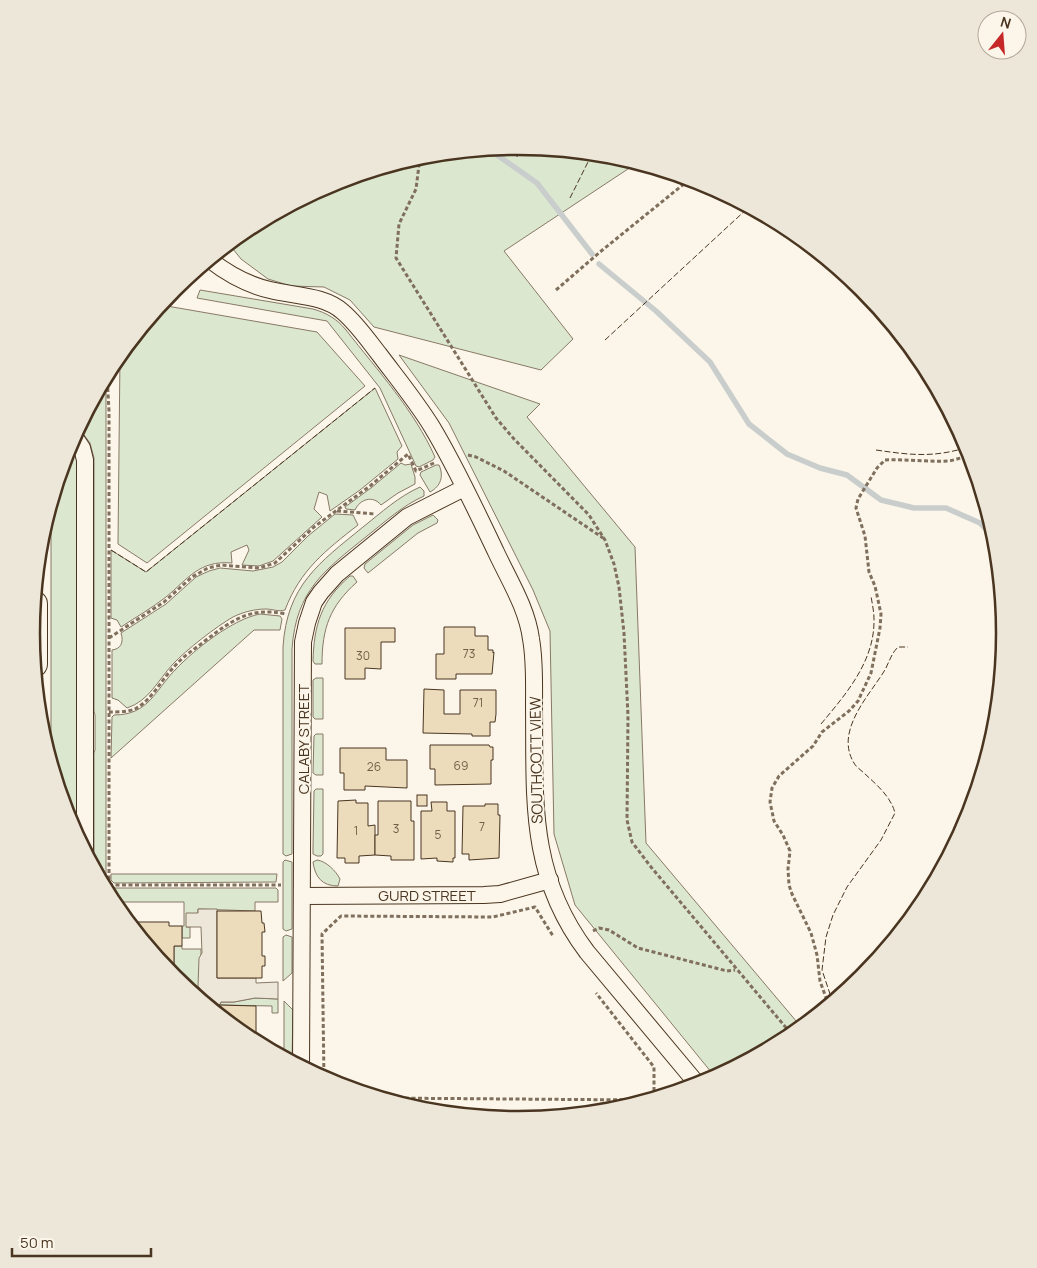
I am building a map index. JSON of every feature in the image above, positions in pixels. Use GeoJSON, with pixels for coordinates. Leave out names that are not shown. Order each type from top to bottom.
{"type":"FeatureCollection","features":[{"type":"Feature","properties":{"kind":"street","name":"SOUTHCOTT VIEW"},"geometry":{"type":"LineString","coordinates":[[215,264],[233,276],[259,287],[319,300],[342,310],[362,333],[432,426],[520,602],[528,624],[534,665],[536,815],[541,850],[556,901],[578,940],[693,1079]]}},
{"type":"Feature","properties":{"kind":"street"},"geometry":{"type":"LineString","coordinates":[[79,444],[85,460],[85,837]]}},
{"type":"Feature","properties":{"kind":"street","name":"CALABY STREET"},"geometry":{"type":"LineString","coordinates":[[301,1060],[303,642],[310,614],[328,582],[364,552],[407,517],[464,488]]}},
{"type":"Feature","properties":{"kind":"street","name":"GURD STREET"},"geometry":{"type":"LineString","coordinates":[[302,896],[484,896],[500,894],[550,880]]}},
{"type":"Feature","properties":{"kind":"path"},"geometry":{"type":"LineString","coordinates":[[419,166],[416,189],[398,224],[396,258],[496,418],[514,439],[589,515],[605,540],[614,564],[619,587],[624,633],[628,716],[628,820],[632,842],[787,1030]]}},
{"type":"Feature","properties":{"kind":"path"},"geometry":{"type":"LineString","coordinates":[[556,290],[683,185]]}},
{"type":"Feature","properties":{"kind":"path"},"geometry":{"type":"LineString","coordinates":[[108,389],[108,879]]}},
{"type":"Feature","properties":{"kind":"path"},"geometry":{"type":"LineString","coordinates":[[109,638],[158,607],[192,577],[208,568],[221,565],[259,568],[275,564],[305,534],[370,486],[408,454],[416,471],[457,453],[476,457],[504,471],[605,540]]}},
{"type":"Feature","properties":{"kind":"path"},"geometry":{"type":"LineString","coordinates":[[827,1000],[820,981],[817,955],[811,933],[789,885],[790,851],[784,835],[774,821],[770,802],[772,788],[779,776],[813,746],[822,732],[849,711],[858,701],[871,673],[881,614],[875,586],[869,572],[865,536],[856,508],[858,498],[877,468],[885,460],[925,462],[952,460],[963,457]]}},
{"type":"Feature","properties":{"kind":"path"},"geometry":{"type":"LineString","coordinates":[[336,510],[375,514]]}},
{"type":"Feature","properties":{"kind":"path"},"geometry":{"type":"LineString","coordinates":[[109,712],[128,711],[140,706],[185,656],[238,618],[262,611],[286,614]]}},
{"type":"Feature","properties":{"kind":"path"},"geometry":{"type":"LineString","coordinates":[[112,885],[281,885]]}},
{"type":"Feature","properties":{"kind":"path"},"geometry":{"type":"LineString","coordinates":[[324,1071],[322,934],[342,916],[493,918],[535,906],[557,940]]}},
{"type":"Feature","properties":{"kind":"path"},"geometry":{"type":"LineString","coordinates":[[578,940],[599,928],[609,930],[638,948],[727,971],[736,970]]}},
{"type":"Feature","properties":{"kind":"path"},"geometry":{"type":"LineString","coordinates":[[591,986],[654,1067],[654,1092]]}},
{"type":"Feature","properties":{"kind":"path"},"geometry":{"type":"LineString","coordinates":[[404,1098],[625,1100]]}},
{"type":"Feature","properties":{"kind":"green space"},"geometry":{"type":"Polygon","coordinates":[[[518,155],[581,160],[628,169],[504,251],[573,339],[541,370],[374,327],[350,300],[324,287],[291,286],[268,279],[241,259],[233,250],[279,220],[307,205],[365,181],[425,165],[456,160],[518,155]]]}},
{"type":"Feature","properties":{"kind":"green space"},"geometry":{"type":"Polygon","coordinates":[[[200,290],[313,309],[335,320],[343,326],[406,407],[435,457],[433,460],[419,467],[416,466],[380,388],[327,321],[197,298],[200,290]]]}},
{"type":"Feature","properties":{"kind":"green space"},"geometry":{"type":"Polygon","coordinates":[[[170,307],[317,332],[365,386],[147,563],[118,544],[120,370],[139,343],[170,307]]]}},
{"type":"Feature","properties":{"kind":"green space"},"geometry":{"type":"Polygon","coordinates":[[[399,355],[540,404],[527,417],[635,547],[646,843],[797,1023],[758,1048],[711,1072],[575,905],[554,834],[550,631],[533,590],[449,423],[399,355]]]}},
{"type":"Feature","properties":{"kind":"green space"},"geometry":{"type":"Polygon","coordinates":[[[375,388],[402,446],[397,452],[398,459],[360,490],[330,511],[327,495],[319,492],[314,509],[322,517],[273,561],[259,566],[242,565],[249,550],[247,545],[231,552],[232,563],[211,565],[195,572],[161,601],[121,627],[117,620],[111,618],[111,550],[146,572],[375,388]]]}},
{"type":"Feature","properties":{"kind":"green space"},"geometry":{"type":"Polygon","coordinates":[[[106,392],[106,876],[94,855],[94,458],[90,443],[84,434],[106,392]]]}},
{"type":"Feature","properties":{"kind":"green space"},"geometry":{"type":"Polygon","coordinates":[[[75,455],[77,460],[77,819],[65,788],[51,736],[51,532],[65,480],[75,455]]]}},
{"type":"Feature","properties":{"kind":"green space"},"geometry":{"type":"Polygon","coordinates":[[[401,463],[405,465],[411,464],[415,484],[381,505],[371,499],[360,503],[355,510],[346,509],[345,507],[401,463]]]}},
{"type":"Feature","properties":{"kind":"green space"},"geometry":{"type":"Polygon","coordinates":[[[439,465],[441,477],[437,487],[430,492],[420,475],[421,472],[439,465]]]}},
{"type":"Feature","properties":{"kind":"green space"},"geometry":{"type":"Polygon","coordinates":[[[420,487],[424,491],[424,496],[394,514],[326,571],[306,596],[300,611],[292,649],[292,854],[286,856],[283,854],[283,647],[291,607],[298,591],[319,564],[390,505],[420,487]]]}},
{"type":"Feature","properties":{"kind":"green space"},"geometry":{"type":"Polygon","coordinates":[[[335,514],[353,515],[358,525],[325,552],[306,572],[298,583],[285,610],[258,610],[245,612],[233,617],[179,658],[153,689],[135,705],[127,708],[118,700],[112,698],[112,650],[118,648],[121,644],[121,633],[166,604],[196,577],[209,571],[220,568],[253,571],[273,567],[282,562],[308,536],[335,514]]]}},
{"type":"Feature","properties":{"kind":"green space"},"geometry":{"type":"Polygon","coordinates":[[[433,515],[438,520],[437,523],[418,533],[368,573],[364,568],[365,564],[413,525],[433,515]]]}},
{"type":"Feature","properties":{"kind":"green space"},"geometry":{"type":"Polygon","coordinates":[[[350,576],[353,576],[357,582],[340,600],[329,618],[322,651],[322,664],[315,664],[313,661],[315,636],[321,614],[332,595],[350,576]]]}},
{"type":"Feature","properties":{"kind":"green space"},"geometry":{"type":"Polygon","coordinates":[[[260,614],[280,616],[282,619],[280,630],[254,630],[111,758],[112,717],[114,715],[136,711],[150,700],[176,669],[204,644],[238,622],[260,614]]]}},
{"type":"Feature","properties":{"kind":"green space"},"geometry":{"type":"Polygon","coordinates":[[[323,678],[323,719],[315,719],[313,717],[313,680],[323,678]]]}},
{"type":"Feature","properties":{"kind":"green space"},"geometry":{"type":"Polygon","coordinates":[[[316,734],[323,734],[323,775],[313,773],[314,736],[316,734]]]}},
{"type":"Feature","properties":{"kind":"green space"},"geometry":{"type":"Polygon","coordinates":[[[316,789],[323,789],[323,854],[321,856],[313,854],[314,791],[316,789]]]}},
{"type":"Feature","properties":{"kind":"green space"},"geometry":{"type":"Polygon","coordinates":[[[285,860],[292,862],[292,929],[286,931],[283,929],[283,862],[285,860]]]}},
{"type":"Feature","properties":{"kind":"green space"},"geometry":{"type":"Polygon","coordinates":[[[317,860],[327,864],[336,873],[340,879],[338,886],[332,886],[320,880],[313,862],[317,860]]]}},
{"type":"Feature","properties":{"kind":"green space"},"geometry":{"type":"Polygon","coordinates":[[[111,874],[277,874],[276,882],[114,883],[111,880],[111,874]]]}},
{"type":"Feature","properties":{"kind":"green space"},"geometry":{"type":"Polygon","coordinates":[[[114,888],[276,888],[278,890],[278,902],[255,902],[255,911],[198,909],[198,913],[186,927],[190,927],[190,938],[182,938],[184,902],[122,902],[114,888]]]}},
{"type":"Feature","properties":{"kind":"green space"},"geometry":{"type":"Polygon","coordinates":[[[286,935],[292,937],[292,973],[283,981],[283,937],[286,935]]]}},
{"type":"Feature","properties":{"kind":"green space"},"geometry":{"type":"Polygon","coordinates":[[[174,946],[182,946],[182,949],[201,949],[201,992],[180,972],[174,965],[174,946]]]}},
{"type":"Feature","properties":{"kind":"green space"},"geometry":{"type":"Polygon","coordinates":[[[255,998],[278,999],[278,1013],[272,1013],[272,1006],[219,1005],[221,1002],[234,1002],[255,998]]]}},
{"type":"Feature","properties":{"kind":"green space"},"geometry":{"type":"Polygon","coordinates":[[[284,1001],[293,1010],[292,1055],[284,1051],[284,1001]]]}},
{"type":"Feature","properties":{"kind":"shaded area"},"geometry":{"type":"Polygon","coordinates":[[[198,909],[217,909],[217,978],[256,978],[256,983],[278,982],[278,999],[255,998],[234,1002],[221,1002],[219,1007],[201,992],[198,986],[199,958],[202,953],[201,927],[186,927],[186,913],[198,913],[198,909]]]}},
{"type":"Feature","properties":{"kind":"building"},"geometry":{"type":"Polygon","coordinates":[[[444,627],[475,627],[475,636],[488,636],[488,650],[493,650],[494,652],[492,674],[456,674],[456,679],[436,679],[436,654],[444,654],[444,627]]]}},
{"type":"Feature","properties":{"kind":"building"},"geometry":{"type":"Polygon","coordinates":[[[345,628],[395,628],[395,642],[381,642],[381,669],[365,668],[365,679],[345,679],[345,628]]]}},
{"type":"Feature","properties":{"kind":"building"},"geometry":{"type":"Polygon","coordinates":[[[424,689],[444,690],[444,714],[460,714],[460,690],[496,690],[495,722],[490,722],[490,736],[423,733],[424,689]]]}},
{"type":"Feature","properties":{"kind":"building"},"geometry":{"type":"Polygon","coordinates":[[[430,745],[489,745],[493,747],[491,784],[435,785],[435,769],[430,769],[430,745]]]}},
{"type":"Feature","properties":{"kind":"building"},"geometry":{"type":"Polygon","coordinates":[[[340,748],[386,748],[386,760],[407,760],[407,788],[365,786],[365,790],[344,790],[344,773],[340,773],[340,748]]]}},
{"type":"Feature","properties":{"kind":"building"},"geometry":{"type":"Polygon","coordinates":[[[417,795],[427,795],[427,806],[417,806],[417,795]]]}},
{"type":"Feature","properties":{"kind":"building"},"geometry":{"type":"Polygon","coordinates":[[[356,800],[356,803],[368,803],[368,826],[375,825],[375,855],[359,856],[359,863],[345,863],[345,858],[337,858],[338,801],[356,800]]]}},
{"type":"Feature","properties":{"kind":"building"},"geometry":{"type":"Polygon","coordinates":[[[378,801],[411,801],[411,821],[414,821],[414,860],[391,860],[391,856],[375,855],[375,835],[378,835],[378,801]]]}},
{"type":"Feature","properties":{"kind":"building"},"geometry":{"type":"Polygon","coordinates":[[[431,802],[447,802],[447,811],[455,811],[455,858],[453,858],[453,862],[437,861],[437,858],[421,859],[421,811],[432,811],[431,802]]]}},
{"type":"Feature","properties":{"kind":"building"},"geometry":{"type":"Polygon","coordinates":[[[485,804],[498,804],[498,815],[500,815],[499,858],[469,860],[469,854],[462,854],[463,806],[485,806],[485,804]]]}},
{"type":"Feature","properties":{"kind":"building"},"geometry":{"type":"Polygon","coordinates":[[[217,911],[261,911],[265,932],[262,932],[262,956],[265,956],[265,966],[262,966],[262,978],[217,978],[217,911]]]}},
{"type":"Feature","properties":{"kind":"building"},"geometry":{"type":"Polygon","coordinates":[[[137,922],[169,922],[169,926],[182,926],[182,946],[174,946],[174,965],[137,922]]]}},
{"type":"Feature","properties":{"kind":"building"},"geometry":{"type":"Polygon","coordinates":[[[219,1005],[256,1006],[256,1034],[227,1014],[219,1007],[219,1005]]]}},
{"type":"Feature","properties":{"kind":"waterway"},"geometry":{"type":"LineString","coordinates":[[499,156],[537,183],[592,254]]}},
{"type":"Feature","properties":{"kind":"waterway"},"geometry":{"type":"LineString","coordinates":[[599,264],[656,311],[710,362],[749,424],[787,454],[820,468],[847,475],[881,500],[914,508],[946,508],[980,523],[985,528]]}},
{"type":"Feature","properties":{"kind":"fence"},"geometry":{"type":"LineString","coordinates":[[570,198],[588,161]]}},
{"type":"Feature","properties":{"kind":"fence"},"geometry":{"type":"LineString","coordinates":[[605,340],[743,212]]}},
{"type":"Feature","properties":{"kind":"fence"},"geometry":{"type":"LineString","coordinates":[[111,550],[146,572],[375,388]]}},
{"type":"Feature","properties":{"kind":"fence"},"geometry":{"type":"LineString","coordinates":[[876,450],[933,454],[960,449]]}},
{"type":"Feature","properties":{"kind":"fence"},"geometry":{"type":"LineString","coordinates":[[821,724],[849,689],[870,649],[874,616],[871,596]]}},
{"type":"Feature","properties":{"kind":"fence"},"geometry":{"type":"LineString","coordinates":[[831,997],[822,970],[826,937],[833,915],[847,887],[881,840],[895,813],[883,792],[854,763],[849,751],[848,739],[855,716],[883,673],[891,656],[898,647],[908,647]]}}]}
